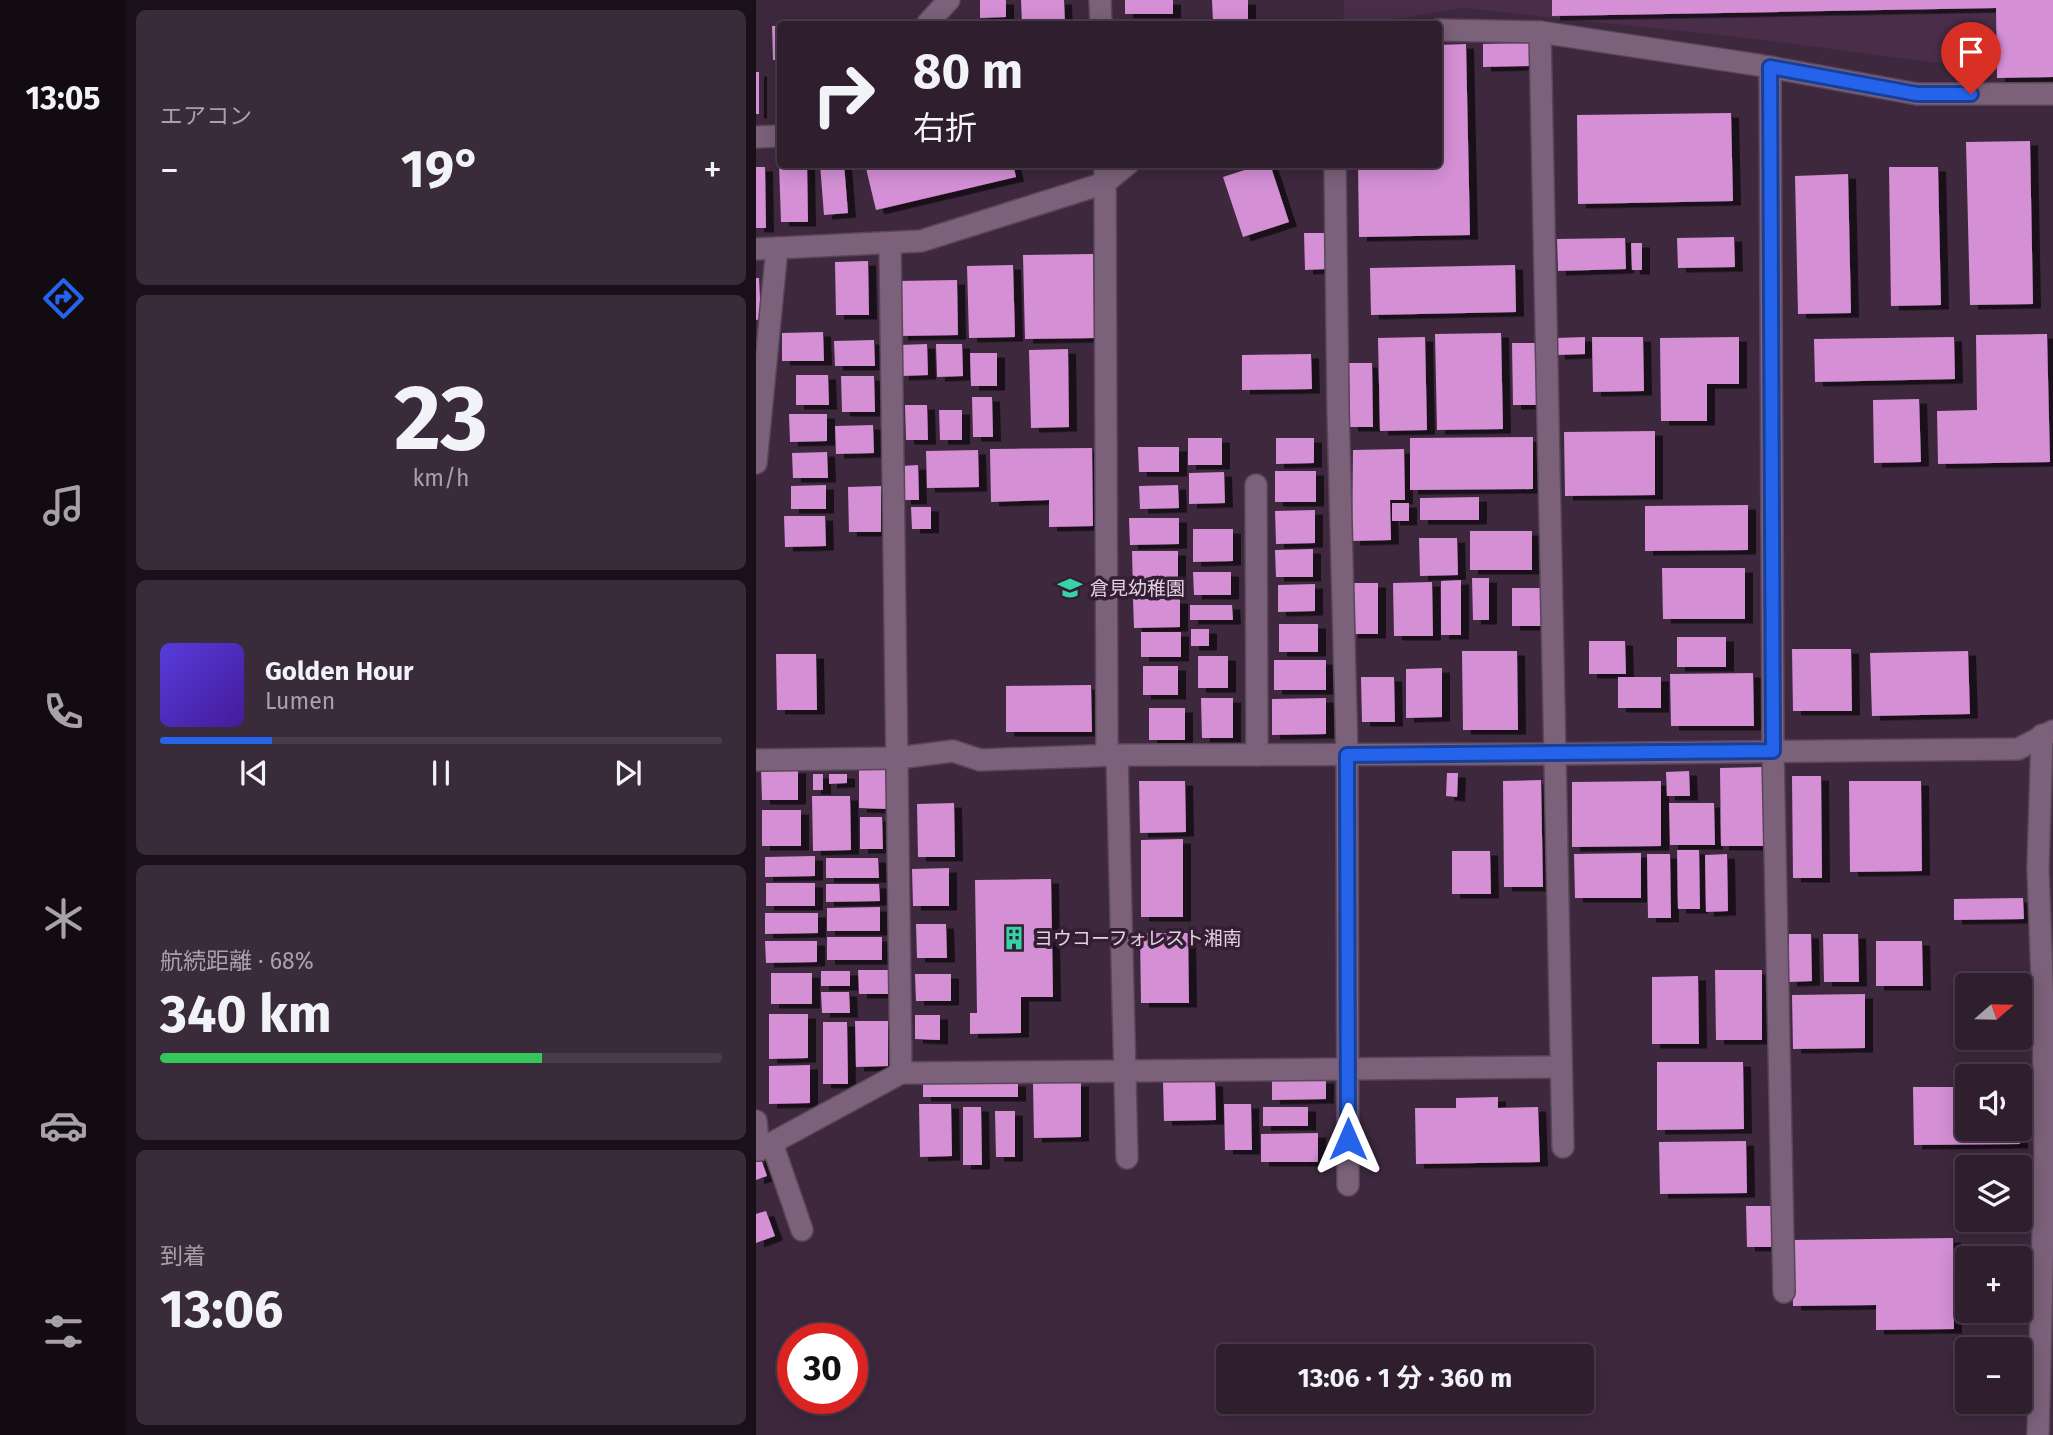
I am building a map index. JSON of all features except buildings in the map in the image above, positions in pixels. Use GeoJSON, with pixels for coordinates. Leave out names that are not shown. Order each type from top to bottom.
{"type":"FeatureCollection","features":[{"type":"Feature","properties":{"kind":"street"},"geometry":{"type":"LineString","coordinates":[[930,21],[948,0]]}},
{"type":"Feature","properties":{"kind":"street"},"geometry":{"type":"LineString","coordinates":[[1100,0],[1101,21]]}},
{"type":"Feature","properties":{"kind":"street"},"geometry":{"type":"LineString","coordinates":[[1442,30],[1540,32],[1770,67],[1917,94],[2053,94]]}},
{"type":"Feature","properties":{"kind":"street"},"geometry":{"type":"LineString","coordinates":[[1540,32],[1563,1147]]}},
{"type":"Feature","properties":{"kind":"street"},"geometry":{"type":"LineString","coordinates":[[1770,67],[1773,751],[1784,1292]]}},
{"type":"Feature","properties":{"kind":"street"},"geometry":{"type":"LineString","coordinates":[[756,137],[777,136]]}},
{"type":"Feature","properties":{"kind":"street"},"geometry":{"type":"LineString","coordinates":[[1335,168],[1347,755],[1348,1185]]}},
{"type":"Feature","properties":{"kind":"street"},"geometry":{"type":"LineString","coordinates":[[756,463],[766,248],[921,241],[1105,174],[1112,755],[1127,1158]]}},
{"type":"Feature","properties":{"kind":"street"},"geometry":{"type":"LineString","coordinates":[[890,244],[901,1073]]}},
{"type":"Feature","properties":{"kind":"street"},"geometry":{"type":"LineString","coordinates":[[1256,485],[1257,755]]}},
{"type":"Feature","properties":{"kind":"street"},"geometry":{"type":"LineString","coordinates":[[756,760],[898,758],[953,751],[980,760],[1112,755],[2018,749],[2048,733]]}},
{"type":"Feature","properties":{"kind":"street"},"geometry":{"type":"LineString","coordinates":[[2038,1435],[2046,1390],[2039,1347],[2045,1151],[2038,869],[2048,733]]}},
{"type":"Feature","properties":{"kind":"street"},"geometry":{"type":"LineString","coordinates":[[762,1148],[901,1073],[1561,1066]]}},
{"type":"Feature","properties":{"kind":"street"},"geometry":{"type":"LineString","coordinates":[[756,1121],[762,1148],[802,1230]]}},
{"type":"Feature","properties":{"kind":"shaded area"},"geometry":{"type":"Polygon","coordinates":[[[1344,0],[2053,0],[2053,78],[1756,39],[1463,8],[1383,21],[1343,21],[1344,0]]]}},
{"type":"Feature","properties":{"kind":"place","name":"倉見幼稚園"},"geometry":{"type":"Point","coordinates":[1070,588]}},
{"type":"Feature","properties":{"kind":"place","name":"ヨウコーフォレスト湘南"},"geometry":{"type":"Point","coordinates":[1014,938]}},
{"type":"Feature","properties":{"kind":"route"},"geometry":{"type":"LineString","coordinates":[[1348,1139],[1347,755],[1773,751],[1770,67],[1917,94],[1971,94]]}}]}
